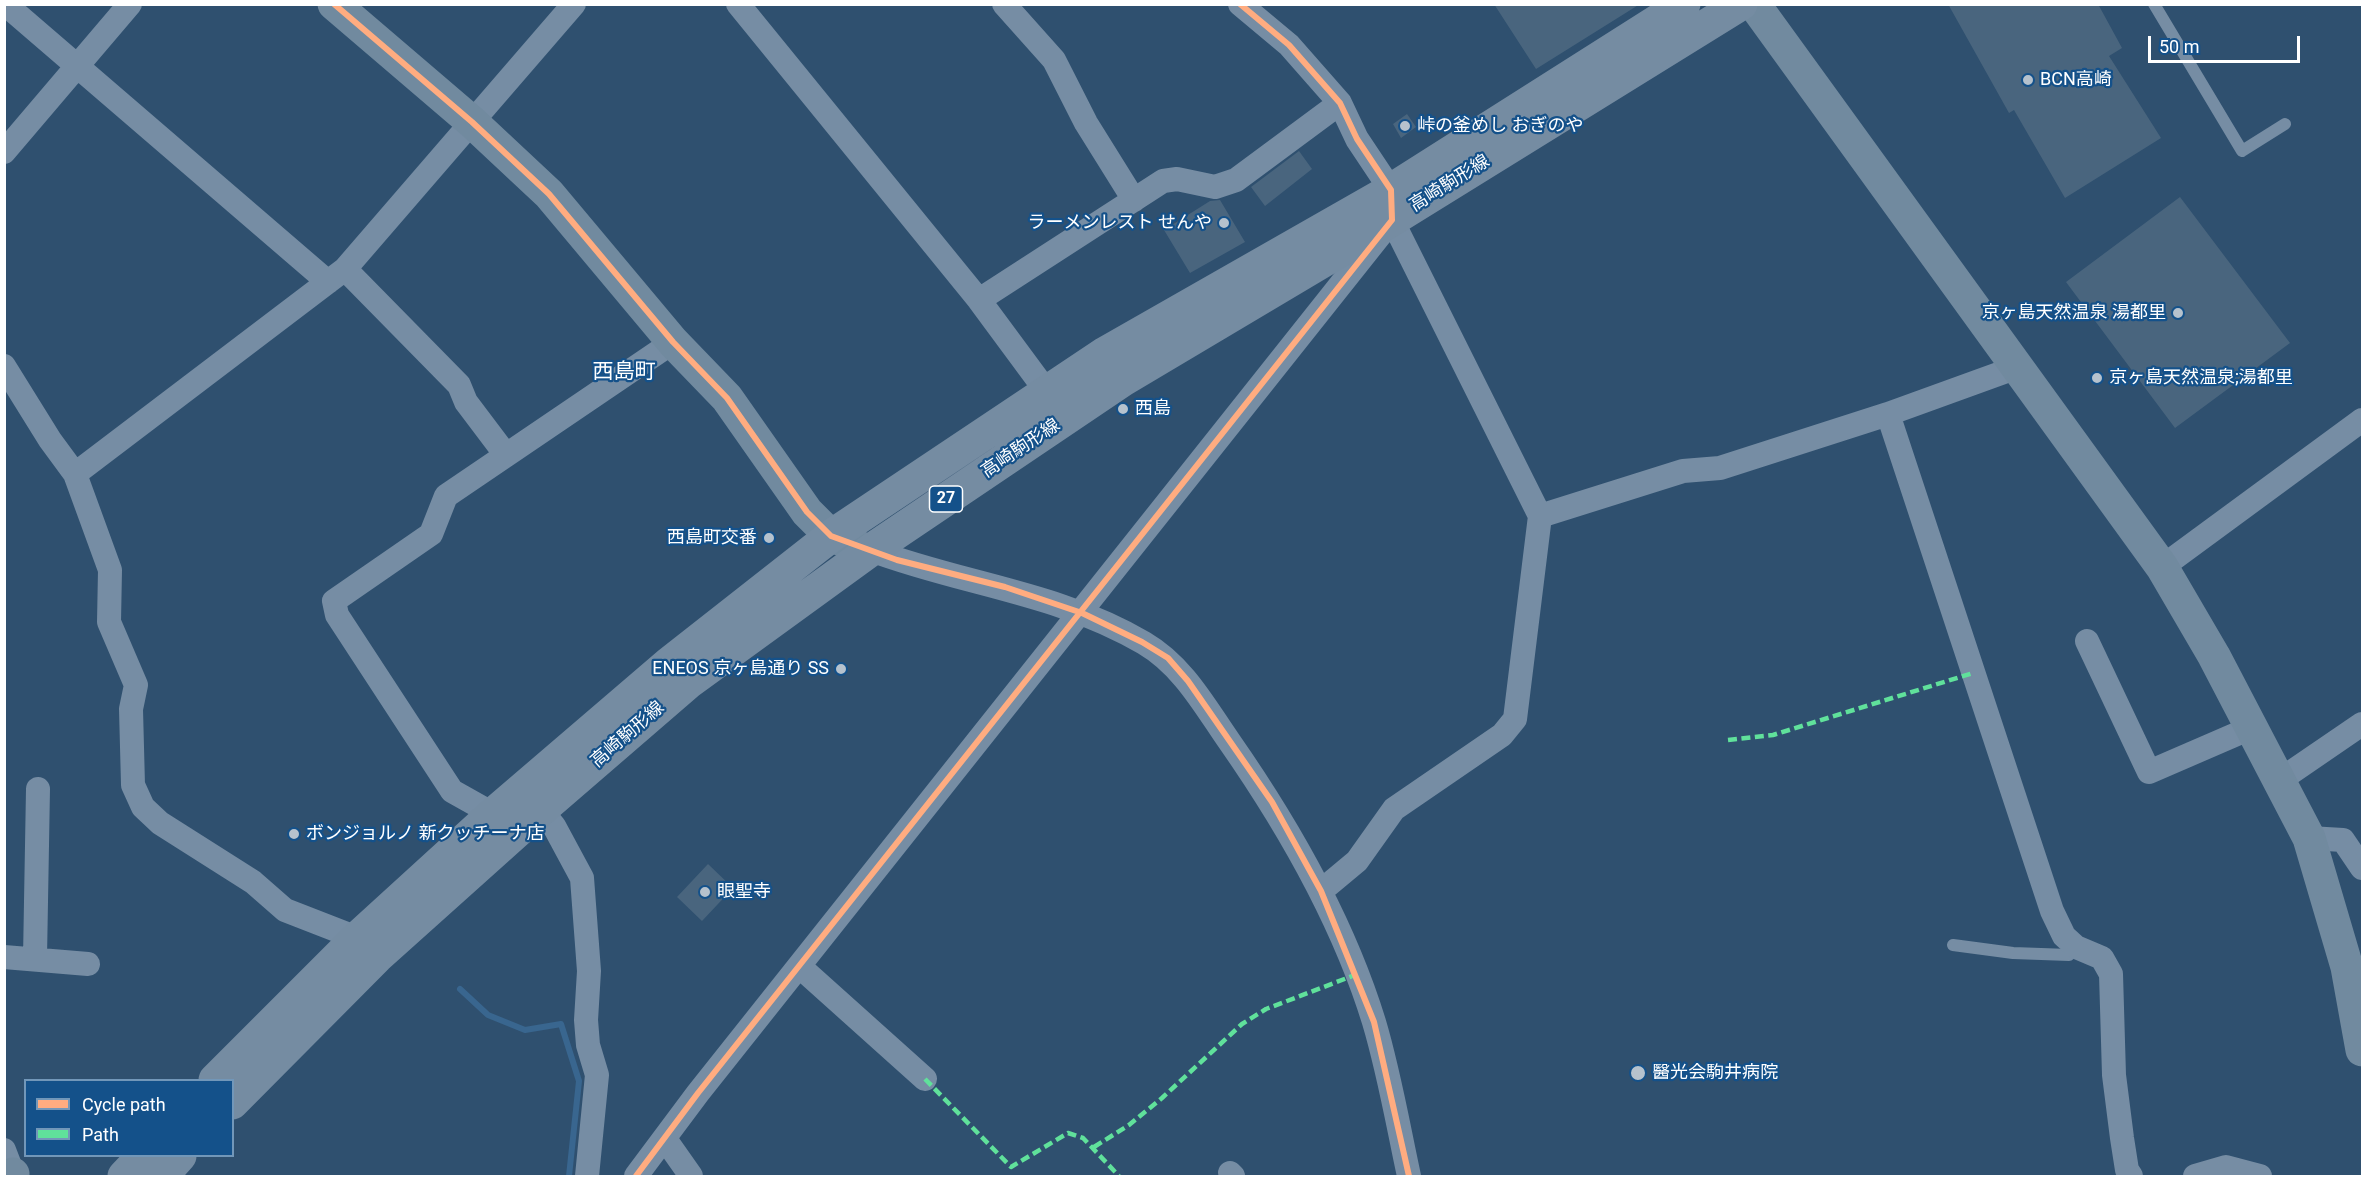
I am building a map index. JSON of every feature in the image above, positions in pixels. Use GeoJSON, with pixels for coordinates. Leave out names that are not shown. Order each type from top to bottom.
{"type":"FeatureCollection","features":[{"type":"Feature","properties":{"kind":"main road","name":"高崎駒形線"},"geometry":{"type":"LineString","coordinates":[[234,1100],[377,957],[541,810],[688,683],[871,550],[1123,380],[1392,205],[1684,4]]}},
{"type":"Feature","properties":{"kind":"main road","name":"高崎駒形線"},"geometry":{"type":"LineString","coordinates":[[216,1079],[357,938],[492,814],[668,664],[831,536],[1105,353],[1392,205],[1741,4]]}},
{"type":"Feature","properties":{"kind":"main road"},"geometry":{"type":"LineString","coordinates":[[124,1176],[141,1157]]}},
{"type":"Feature","properties":{"kind":"main road"},"geometry":{"type":"LineString","coordinates":[[162,1176],[178,1157]]}},
{"type":"Feature","properties":{"kind":"street"},"geometry":{"type":"LineString","coordinates":[[4,4],[77,66],[337,276],[459,385],[466,402],[506,455]]}},
{"type":"Feature","properties":{"kind":"street"},"geometry":{"type":"LineString","coordinates":[[4,152],[130,4]]}},
{"type":"Feature","properties":{"kind":"street"},"geometry":{"type":"LineString","coordinates":[[334,4],[472,122],[549,194],[673,342],[727,398],[807,512],[831,536],[897,560],[1005,587],[1082,613],[1142,642],[1168,658],[1188,681],[1272,802],[1321,891],[1374,1022],[1409,1176]]}},
{"type":"Feature","properties":{"kind":"street"},"geometry":{"type":"LineString","coordinates":[[75,474],[337,276],[574,4]]}},
{"type":"Feature","properties":{"kind":"street"},"geometry":{"type":"LineString","coordinates":[[738,4],[979,300],[1047,392]]}},
{"type":"Feature","properties":{"kind":"street"},"geometry":{"type":"LineString","coordinates":[[1004,4],[1054,60],[1086,123],[1134,200]]}},
{"type":"Feature","properties":{"kind":"street"},"geometry":{"type":"LineString","coordinates":[[1240,4],[1289,45],[1340,103],[1392,205],[1540,516],[1515,719],[1502,735],[1394,809],[1357,861],[1321,891]]}},
{"type":"Feature","properties":{"kind":"street"},"geometry":{"type":"LineString","coordinates":[[1754,4],[2015,368],[2162,567],[2253,727],[2309,838],[2347,967],[2362,1050]]}},
{"type":"Feature","properties":{"kind":"street"},"geometry":{"type":"LineString","coordinates":[[979,300],[1134,200],[1170,180],[1177,179],[1215,187],[1236,180],[1340,103]]}},
{"type":"Feature","properties":{"kind":"street"},"geometry":{"type":"LineString","coordinates":[[636,1176],[698,1093],[1082,613],[1392,205]]}},
{"type":"Feature","properties":{"kind":"street"},"geometry":{"type":"LineString","coordinates":[[492,814],[452,791],[337,615],[334,601],[431,534],[446,496],[673,342]]}},
{"type":"Feature","properties":{"kind":"street"},"geometry":{"type":"LineString","coordinates":[[4,366],[75,474],[110,570],[109,622],[136,685],[131,709],[133,785],[143,807],[160,823],[253,882],[285,910],[357,938]]}},
{"type":"Feature","properties":{"kind":"street"},"geometry":{"type":"LineString","coordinates":[[1540,516],[1683,471],[1720,468],[1888,414],[2015,368]]}},
{"type":"Feature","properties":{"kind":"street"},"geometry":{"type":"LineString","coordinates":[[1888,414],[2052,911],[2064,936],[2076,947],[2102,958],[2111,974],[2114,1075],[2127,1170],[2131,1176]]}},
{"type":"Feature","properties":{"kind":"street"},"geometry":{"type":"LineString","coordinates":[[2162,567],[2362,420]]}},
{"type":"Feature","properties":{"kind":"street"},"geometry":{"type":"LineString","coordinates":[[2086,641],[2149,772],[2253,727]]}},
{"type":"Feature","properties":{"kind":"street"},"geometry":{"type":"LineString","coordinates":[[2280,780],[2362,724]]}},
{"type":"Feature","properties":{"kind":"street"},"geometry":{"type":"LineString","coordinates":[[35,958],[38,789]]}},
{"type":"Feature","properties":{"kind":"street"},"geometry":{"type":"LineString","coordinates":[[541,810],[554,826],[582,878],[589,971],[586,1020],[588,1045],[597,1075],[587,1176]]}},
{"type":"Feature","properties":{"kind":"street"},"geometry":{"type":"LineString","coordinates":[[2309,838],[2343,840],[2362,868]]}},
{"type":"Feature","properties":{"kind":"street"},"geometry":{"type":"LineString","coordinates":[[4,957],[88,964]]}},
{"type":"Feature","properties":{"kind":"street"},"geometry":{"type":"LineString","coordinates":[[799,966],[925,1079]]}},
{"type":"Feature","properties":{"kind":"street"},"geometry":{"type":"LineString","coordinates":[[665,1139],[691,1176]]}},
{"type":"Feature","properties":{"kind":"street"},"geometry":{"type":"LineString","coordinates":[[2195,1176],[2226,1167],[2260,1176]]}},
{"type":"Feature","properties":{"kind":"lane"},"geometry":{"type":"LineString","coordinates":[[2154,4],[2242,151],[2285,124]]}},
{"type":"Feature","properties":{"kind":"lane"},"geometry":{"type":"LineString","coordinates":[[1953,945],[2013,953],[2069,955],[2076,947]]}},
{"type":"Feature","properties":{"kind":"building"},"geometry":{"type":"Polygon","coordinates":[[[1494,4],[1640,4],[1536,69],[1494,4]]]}},
{"type":"Feature","properties":{"kind":"building"},"geometry":{"type":"Polygon","coordinates":[[[1948,4],[2098,4],[2122,48],[2109,56],[2161,138],[2065,198],[2014,110],[2009,113],[1948,4]]]}},
{"type":"Feature","properties":{"kind":"building","name":"峠の釜めし おぎのや"},"geometry":{"type":"Polygon","coordinates":[[[1407,114],[1416,127],[1401,138],[1393,124],[1407,114]]]}},
{"type":"Feature","properties":{"kind":"building"},"geometry":{"type":"Polygon","coordinates":[[[1299,151],[1312,169],[1265,206],[1251,187],[1299,151]]]}},
{"type":"Feature","properties":{"kind":"building","name":"京ヶ島天然温泉 湯都里"},"geometry":{"type":"Polygon","coordinates":[[[2180,197],[2290,343],[2175,428],[2066,282],[2180,197]]]}},
{"type":"Feature","properties":{"kind":"building"},"geometry":{"type":"Polygon","coordinates":[[[1220,200],[1245,242],[1190,273],[1164,230],[1210,201],[1220,200]]]}},
{"type":"Feature","properties":{"kind":"building","name":"眼聖寺"},"geometry":{"type":"Polygon","coordinates":[[[708,864],[733,888],[702,921],[677,897],[708,864]]]}},
{"type":"Feature","properties":{"kind":"waterway"},"geometry":{"type":"LineString","coordinates":[[460,989],[488,1015],[525,1030],[561,1024],[579,1081],[569,1176]]}},
{"type":"Feature","properties":{"kind":"marked path"},"geometry":{"type":"LineString","coordinates":[[1728,740],[1773,735],[1973,673]]}},
{"type":"Feature","properties":{"kind":"marked path"},"geometry":{"type":"LineString","coordinates":[[1094,1147],[1129,1125],[1162,1098],[1242,1024],[1266,1009],[1355,975]]}},
{"type":"Feature","properties":{"kind":"marked path"},"geometry":{"type":"LineString","coordinates":[[925,1079],[1011,1167],[1068,1133],[1083,1138],[1119,1176]]}},
{"type":"Feature","properties":{"kind":"cycle path"},"geometry":{"type":"LineString","coordinates":[[334,4],[472,122],[549,194],[673,342],[727,398],[807,512],[831,536],[897,560],[1005,587],[1082,613],[1142,642],[1168,658],[1188,681],[1272,802],[1321,891],[1374,1022],[1409,1176]]}},
{"type":"Feature","properties":{"kind":"cycle path"},"geometry":{"type":"LineString","coordinates":[[636,1176],[698,1093],[1392,220],[1391,190],[1357,139],[1340,103],[1289,45],[1240,4]]}},
{"type":"Feature","properties":{"kind":"place","name":"BCN高崎"},"geometry":{"type":"Point","coordinates":[2028,80]}},
{"type":"Feature","properties":{"kind":"place","name":"峠の釜めし おぎのや"},"geometry":{"type":"Point","coordinates":[1405,126]}},
{"type":"Feature","properties":{"kind":"place","name":"ラーメンレスト せんや"},"geometry":{"type":"Point","coordinates":[1224,223]}},
{"type":"Feature","properties":{"kind":"place","name":"京ヶ島天然温泉 湯都里"},"geometry":{"type":"Point","coordinates":[2178,313]}},
{"type":"Feature","properties":{"kind":"place","name":"京ヶ島天然温泉;湯都里"},"geometry":{"type":"Point","coordinates":[2097,378]}},
{"type":"Feature","properties":{"kind":"place","name":"西島"},"geometry":{"type":"Point","coordinates":[1123,409]}},
{"type":"Feature","properties":{"kind":"place","name":"西島町交番"},"geometry":{"type":"Point","coordinates":[769,538]}},
{"type":"Feature","properties":{"kind":"place","name":"ENEOS 京ヶ島通り SS"},"geometry":{"type":"Point","coordinates":[841,669]}},
{"type":"Feature","properties":{"kind":"place","name":"ボンジョルノ 新クッチーナ店"},"geometry":{"type":"Point","coordinates":[294,834]}},
{"type":"Feature","properties":{"kind":"place","name":"眼聖寺"},"geometry":{"type":"Point","coordinates":[705,892]}},
{"type":"Feature","properties":{"kind":"place","name":"醫光会駒井病院"},"geometry":{"type":"Point","coordinates":[1638,1073]}},
{"type":"Feature","properties":{"kind":"district","name":"西島町"},"geometry":{"type":"Point","coordinates":[624,373]}}]}
